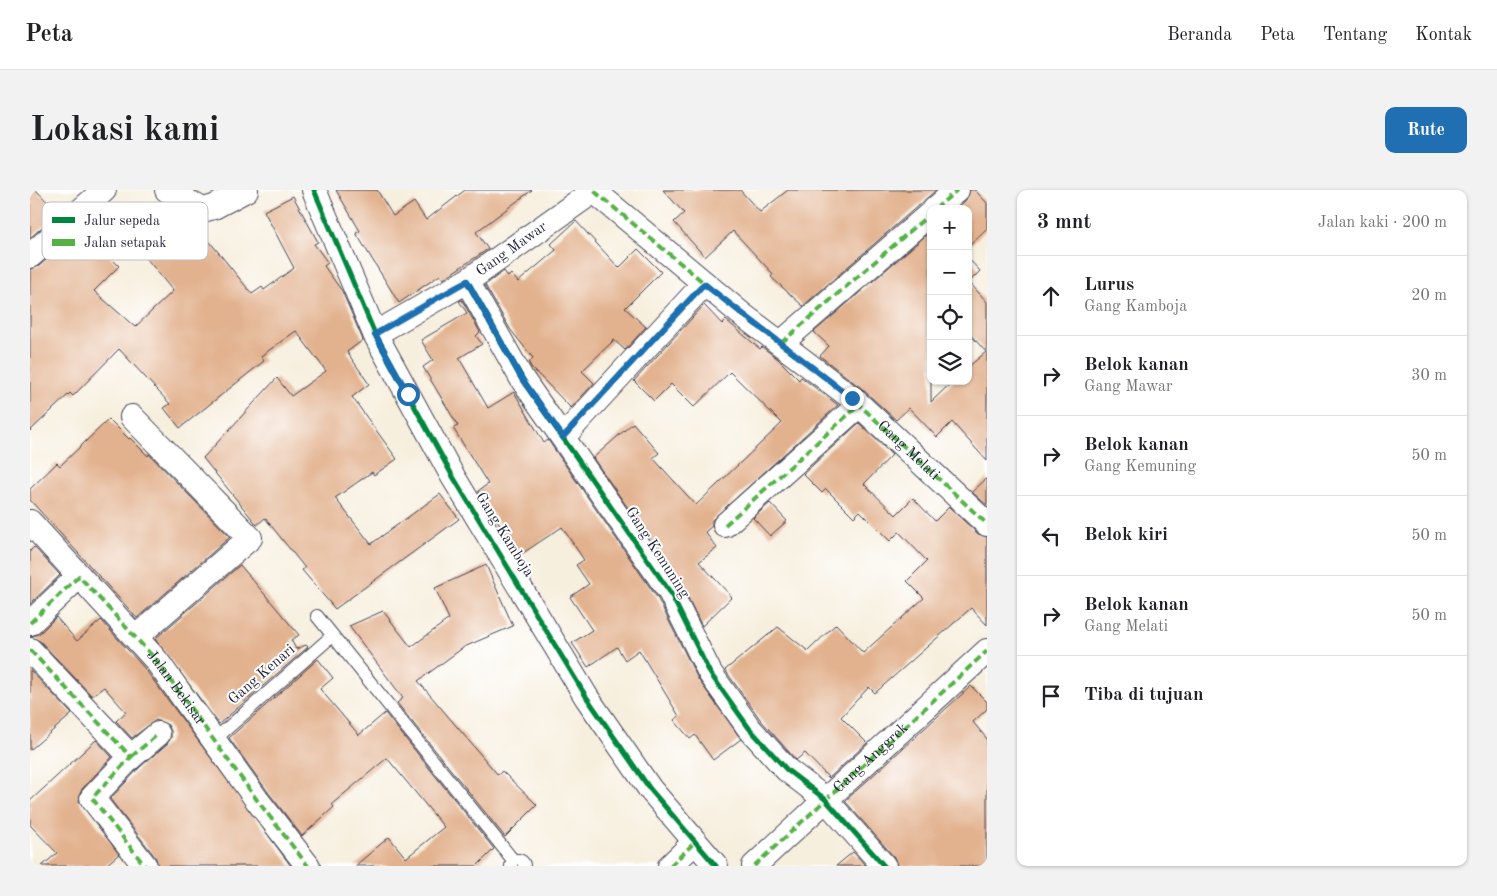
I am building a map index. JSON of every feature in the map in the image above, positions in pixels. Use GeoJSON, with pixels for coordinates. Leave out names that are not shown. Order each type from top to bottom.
{"type":"FeatureCollection","features":[{"type":"Feature","properties":{"kind":"street"},"geometry":{"type":"LineString","coordinates":[[91,202],[104,190]]}},
{"type":"Feature","properties":{"kind":"street"},"geometry":{"type":"LineString","coordinates":[[167,190],[189,202]]}},
{"type":"Feature","properties":{"kind":"street"},"geometry":{"type":"LineString","coordinates":[[208,209],[246,190]]}},
{"type":"Feature","properties":{"kind":"street","name":"Gang Kamboja"},"geometry":{"type":"LineString","coordinates":[[314,190],[375,334],[452,475],[587,698],[650,789],[694,843],[716,866]]}},
{"type":"Feature","properties":{"kind":"street","name":"Gang Mawar"},"geometry":{"type":"LineString","coordinates":[[375,334],[467,281],[594,190]]}},
{"type":"Feature","properties":{"kind":"street","name":"Gang Melati"},"geometry":{"type":"LineString","coordinates":[[594,190],[704,284],[859,405],[987,524]]}},
{"type":"Feature","properties":{"kind":"street"},"geometry":{"type":"LineString","coordinates":[[939,205],[956,190]]}},
{"type":"Feature","properties":{"kind":"street"},"geometry":{"type":"LineString","coordinates":[[781,343],[927,215]]}},
{"type":"Feature","properties":{"kind":"street"},"geometry":{"type":"LineString","coordinates":[[30,256],[42,245]]}},
{"type":"Feature","properties":{"kind":"street","name":"Gang Kemuning"},"geometry":{"type":"LineString","coordinates":[[467,281],[522,379],[670,592],[710,673],[749,728],[787,770],[825,799],[884,866]]}},
{"type":"Feature","properties":{"kind":"street"},"geometry":{"type":"LineString","coordinates":[[563,437],[704,284]]}},
{"type":"Feature","properties":{"kind":"street"},"geometry":{"type":"LineString","coordinates":[[725,525],[859,405]]}},
{"type":"Feature","properties":{"kind":"street"},"geometry":{"type":"LineString","coordinates":[[132,417],[250,538],[136,638]]}},
{"type":"Feature","properties":{"kind":"street","name":"Jalan Bekisar"},"geometry":{"type":"LineString","coordinates":[[30,522],[156,660],[257,800],[308,866]]}},
{"type":"Feature","properties":{"kind":"street"},"geometry":{"type":"LineString","coordinates":[[30,623],[79,576]]}},
{"type":"Feature","properties":{"kind":"street"},"geometry":{"type":"LineString","coordinates":[[30,650],[131,757]]}},
{"type":"Feature","properties":{"kind":"street","name":"Gang Anggrek"},"geometry":{"type":"LineString","coordinates":[[754,866],[987,651]]}},
{"type":"Feature","properties":{"kind":"street"},"geometry":{"type":"LineString","coordinates":[[145,866],[89,800],[131,757],[158,734]]}},
{"type":"Feature","properties":{"kind":"street"},"geometry":{"type":"LineString","coordinates":[[670,866],[694,843]]}},
{"type":"Feature","properties":{"kind":"lane"},"geometry":{"type":"LineString","coordinates":[[317,616],[517,866]]}},
{"type":"Feature","properties":{"kind":"lane","name":"Gang Kenari"},"geometry":{"type":"LineString","coordinates":[[214,740],[332,636]]}},
{"type":"Feature","properties":{"kind":"building"},"geometry":{"type":"Polygon","coordinates":[[[30,190],[36,190],[47,202],[42,202],[42,227],[30,238],[30,190]]]}},
{"type":"Feature","properties":{"kind":"building"},"geometry":{"type":"Polygon","coordinates":[[[336,190],[377,190],[393,216],[414,202],[426,220],[465,190],[532,190],[476,232],[488,249],[443,279],[440,275],[399,303],[356,233],[360,231],[336,190]]]}},
{"type":"Feature","properties":{"kind":"building"},"geometry":{"type":"Polygon","coordinates":[[[663,190],[740,190],[760,212],[788,190],[936,190],[803,306],[771,277],[773,274],[733,231],[705,257],[674,222],[684,213],[663,190]]]}},
{"type":"Feature","properties":{"kind":"building"},"geometry":{"type":"Polygon","coordinates":[[[970,190],[975,190],[987,203],[987,229],[972,243],[972,205],[960,205],[966,200],[970,190]]]}},
{"type":"Feature","properties":{"kind":"building"},"geometry":{"type":"Polygon","coordinates":[[[293,196],[318,242],[314,244],[328,263],[324,266],[342,291],[363,340],[347,352],[369,384],[352,397],[397,459],[374,475],[372,472],[335,498],[371,544],[440,494],[459,519],[335,609],[302,570],[305,568],[265,518],[257,525],[203,458],[277,378],[291,396],[326,371],[296,331],[261,356],[264,361],[180,428],[164,408],[170,404],[119,349],[73,396],[70,393],[30,431],[30,269],[39,266],[46,260],[113,260],[119,266],[94,291],[135,327],[173,291],[148,260],[208,260],[208,244],[210,242],[252,294],[262,287],[264,290],[294,268],[264,211],[293,196]]]}},
{"type":"Feature","properties":{"kind":"building"},"geometry":{"type":"Polygon","coordinates":[[[576,221],[619,268],[638,249],[661,272],[625,308],[646,327],[625,350],[614,340],[582,371],[594,383],[571,408],[531,367],[529,363],[533,358],[510,329],[485,285],[504,271],[508,277],[511,274],[518,282],[556,250],[551,244],[576,221]]]}},
{"type":"Feature","properties":{"kind":"building"},"geometry":{"type":"Polygon","coordinates":[[[927,234],[927,385],[931,385],[931,402],[949,385],[972,385],[972,364],[986,352],[972,336],[972,285],[987,302],[987,461],[952,422],[937,437],[909,408],[896,420],[861,388],[820,356],[829,346],[814,332],[927,234]]]}},
{"type":"Feature","properties":{"kind":"building"},"geometry":{"type":"Polygon","coordinates":[[[972,262],[980,271],[972,279],[972,262]]]}},
{"type":"Feature","properties":{"kind":"building"},"geometry":{"type":"Polygon","coordinates":[[[462,300],[480,332],[476,336],[482,344],[459,358],[488,408],[514,392],[544,443],[548,440],[658,599],[698,679],[741,739],[713,760],[695,735],[690,739],[674,720],[679,716],[639,650],[625,660],[617,647],[588,667],[572,643],[592,630],[570,597],[589,584],[576,565],[584,560],[562,527],[520,555],[478,491],[488,484],[453,428],[458,426],[423,367],[433,360],[421,340],[467,313],[459,301],[462,300]]]}},
{"type":"Feature","properties":{"kind":"building"},"geometry":{"type":"Polygon","coordinates":[[[704,305],[722,324],[726,320],[760,349],[762,347],[778,359],[799,380],[801,377],[838,405],[712,520],[712,526],[705,532],[717,548],[699,562],[732,597],[702,626],[681,584],[593,458],[633,423],[659,453],[653,458],[696,505],[782,423],[730,372],[694,407],[671,384],[654,401],[634,381],[704,305]]]}},
{"type":"Feature","properties":{"kind":"building"},"geometry":{"type":"Polygon","coordinates":[[[109,419],[148,456],[149,454],[230,537],[137,618],[30,500],[30,489],[57,463],[60,466],[109,419]]]}},
{"type":"Feature","properties":{"kind":"building"},"geometry":{"type":"Polygon","coordinates":[[[859,423],[892,455],[864,484],[896,515],[913,498],[935,521],[949,507],[978,534],[987,537],[987,625],[971,608],[875,693],[869,687],[841,717],[867,743],[829,778],[805,753],[796,760],[760,719],[725,670],[778,627],[808,651],[836,624],[863,653],[924,598],[907,581],[927,561],[899,532],[890,541],[860,511],[854,517],[826,489],[822,493],[803,474],[859,423]]]}},
{"type":"Feature","properties":{"kind":"building"},"geometry":{"type":"Polygon","coordinates":[[[987,478],[987,505],[972,492],[987,478]]]}},
{"type":"Feature","properties":{"kind":"building"},"geometry":{"type":"Polygon","coordinates":[[[770,503],[787,521],[770,536],[753,518],[770,503]]]}},
{"type":"Feature","properties":{"kind":"building"},"geometry":{"type":"Polygon","coordinates":[[[34,547],[60,575],[30,604],[30,551],[34,547]]]}},
{"type":"Feature","properties":{"kind":"building"},"geometry":{"type":"Polygon","coordinates":[[[240,565],[299,635],[291,640],[296,649],[306,645],[308,647],[219,724],[155,639],[240,565]]]}},
{"type":"Feature","properties":{"kind":"building"},"geometry":{"type":"Polygon","coordinates":[[[486,565],[513,626],[464,647],[418,681],[498,775],[502,771],[537,805],[505,837],[397,703],[403,698],[349,626],[383,611],[411,647],[449,619],[435,588],[486,565]]]}},
{"type":"Feature","properties":{"kind":"building"},"geometry":{"type":"Polygon","coordinates":[[[56,617],[77,641],[101,620],[145,669],[291,866],[158,866],[156,858],[110,799],[140,767],[167,744],[171,738],[171,731],[168,725],[156,720],[132,738],[116,721],[126,712],[104,687],[92,696],[40,641],[30,637],[40,633],[56,617]]]}},
{"type":"Feature","properties":{"kind":"building"},"geometry":{"type":"Polygon","coordinates":[[[318,659],[333,678],[320,689],[359,735],[385,713],[494,849],[477,866],[355,866],[389,837],[406,858],[444,827],[387,758],[332,804],[334,807],[302,836],[268,792],[229,738],[318,659]]]}},
{"type":"Feature","properties":{"kind":"building"},"geometry":{"type":"Polygon","coordinates":[[[30,670],[72,714],[30,750],[30,670]]]}},
{"type":"Feature","properties":{"kind":"building"},"geometry":{"type":"Polygon","coordinates":[[[971,686],[987,702],[987,709],[973,722],[987,739],[987,866],[897,866],[894,857],[845,801],[971,686]]]}},
{"type":"Feature","properties":{"kind":"building"},"geometry":{"type":"Polygon","coordinates":[[[96,740],[112,757],[82,789],[79,801],[119,854],[105,866],[42,866],[57,853],[30,825],[30,801],[96,740]]]}},
{"type":"Feature","properties":{"kind":"building"},"geometry":{"type":"Polygon","coordinates":[[[853,852],[866,866],[836,866],[853,852]]]}},
{"type":"Feature","properties":{"kind":"marked path"},"geometry":{"type":"LineString","coordinates":[[940,205],[957,190]]}},
{"type":"Feature","properties":{"kind":"marked path"},"geometry":{"type":"LineString","coordinates":[[594,191],[740,313],[852,398],[987,524]]}},
{"type":"Feature","properties":{"kind":"marked path"},"geometry":{"type":"LineString","coordinates":[[781,343],[927,216]]}},
{"type":"Feature","properties":{"kind":"marked path"},"geometry":{"type":"LineString","coordinates":[[563,437],[704,284]]}},
{"type":"Feature","properties":{"kind":"marked path"},"geometry":{"type":"LineString","coordinates":[[725,525],[859,405]]}},
{"type":"Feature","properties":{"kind":"marked path"},"geometry":{"type":"LineString","coordinates":[[30,623],[79,576],[156,660],[257,800],[308,866]]}},
{"type":"Feature","properties":{"kind":"marked path"},"geometry":{"type":"LineString","coordinates":[[30,650],[131,757],[92,798],[145,866]]}},
{"type":"Feature","properties":{"kind":"marked path"},"geometry":{"type":"LineString","coordinates":[[754,866],[987,651]]}},
{"type":"Feature","properties":{"kind":"marked path"},"geometry":{"type":"LineString","coordinates":[[131,757],[158,734]]}},
{"type":"Feature","properties":{"kind":"marked path"},"geometry":{"type":"LineString","coordinates":[[670,866],[694,843]]}},
{"type":"Feature","properties":{"kind":"cycle path"},"geometry":{"type":"LineString","coordinates":[[314,190],[375,334],[452,475],[587,698],[650,789],[716,866]]}},
{"type":"Feature","properties":{"kind":"cycle path"},"geometry":{"type":"LineString","coordinates":[[467,281],[522,379],[670,592],[710,673],[749,728],[787,770],[825,799],[884,866]]}},
{"type":"Feature","properties":{"kind":"route"},"geometry":{"type":"LineString","coordinates":[[408,394],[375,334],[467,281],[522,379],[563,437],[704,284],[852,398]]}}]}
